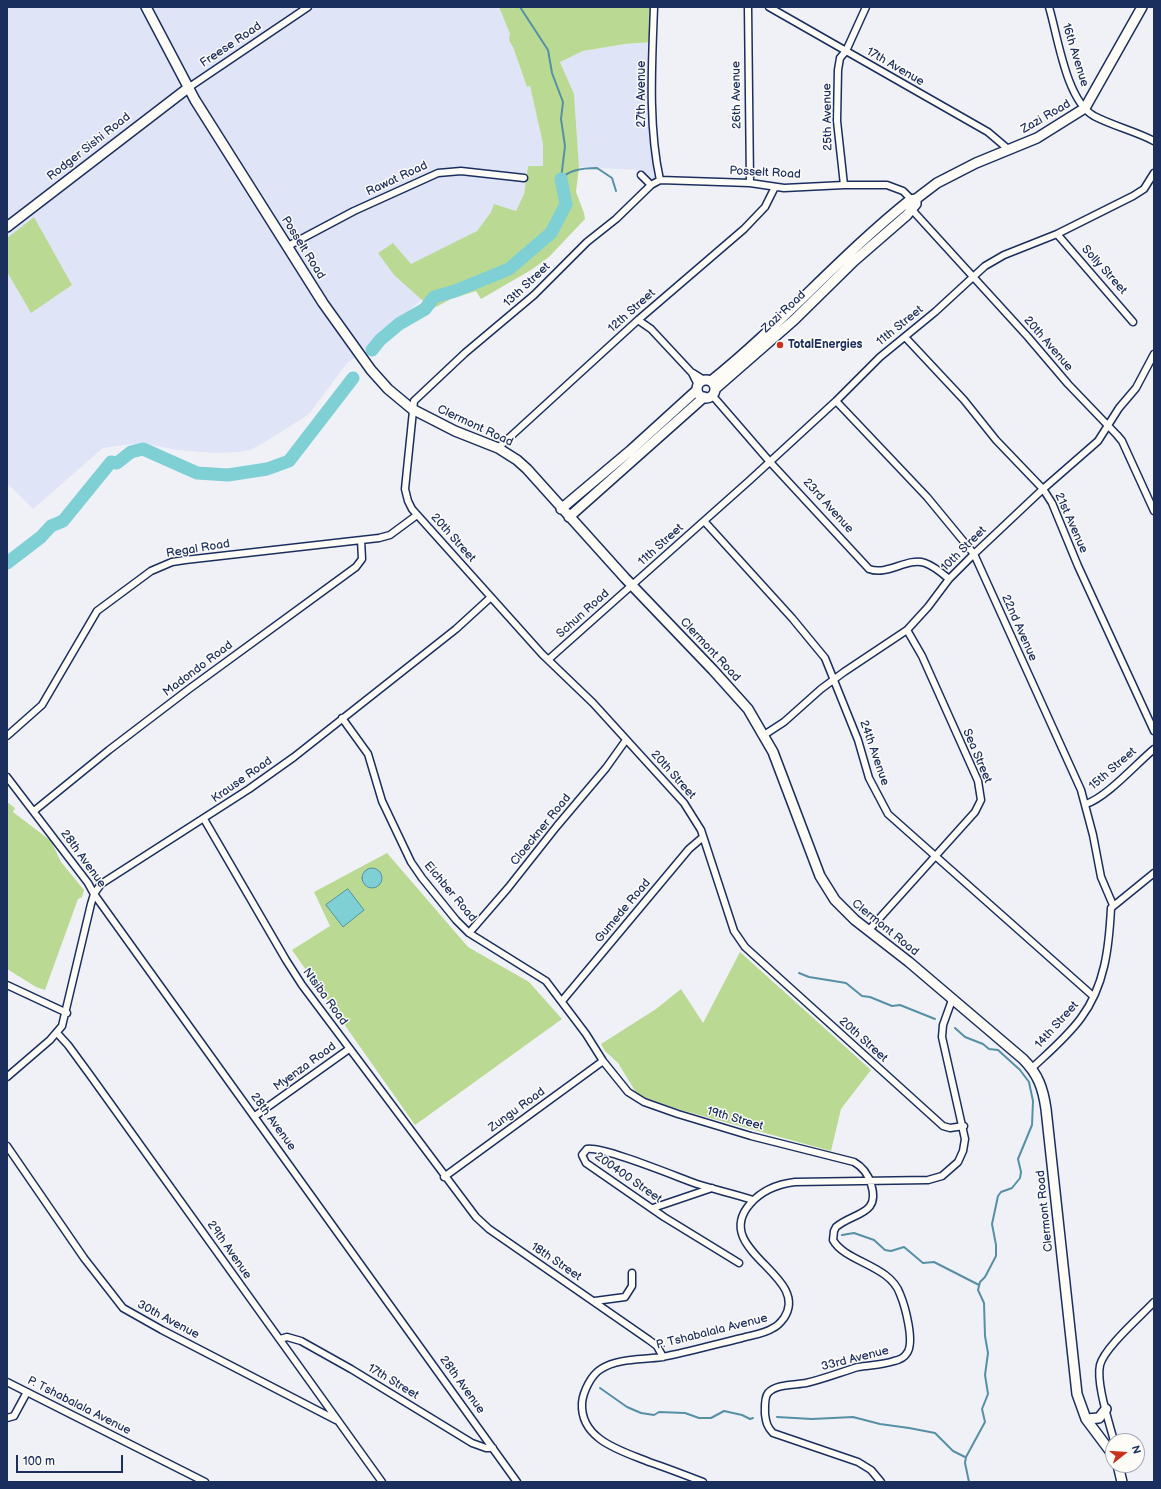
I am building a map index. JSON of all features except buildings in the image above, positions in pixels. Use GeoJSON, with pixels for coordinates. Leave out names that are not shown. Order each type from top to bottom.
{"type":"FeatureCollection","features":[{"type":"Feature","properties":{"kind":"street","name":"Posselt Road"},"geometry":{"type":"LineString","coordinates":[[146,7],[188,88],[358,355],[388,389],[412,409]]}},
{"type":"Feature","properties":{"kind":"street","name":"Freese Road"},"geometry":{"type":"LineString","coordinates":[[188,88],[308,7]]}},
{"type":"Feature","properties":{"kind":"street","name":"27th Avenue"},"geometry":{"type":"LineString","coordinates":[[654,7],[654,149],[660,180]]}},
{"type":"Feature","properties":{"kind":"street","name":"26th Avenue"},"geometry":{"type":"LineString","coordinates":[[748,7],[750,183]]}},
{"type":"Feature","properties":{"kind":"street","name":"17th Avenue"},"geometry":{"type":"LineString","coordinates":[[769,7],[988,132],[1008,149]]}},
{"type":"Feature","properties":{"kind":"street","name":"25th Avenue"},"geometry":{"type":"LineString","coordinates":[[844,185],[837,121],[838,70],[840,58],[846,51],[866,7]]}},
{"type":"Feature","properties":{"kind":"street","name":"16th Avenue"},"geometry":{"type":"LineString","coordinates":[[1049,7],[1068,76],[1073,90],[1085,108]]}},
{"type":"Feature","properties":{"kind":"street","name":"Zazi Road"},"geometry":{"type":"LineString","coordinates":[[561,509],[706,388],[794,320],[913,203],[948,178],[1008,149],[1037,138],[1085,108],[1142,7]]}},
{"type":"Feature","properties":{"kind":"street","name":"Rodger Sishi Road"},"geometry":{"type":"LineString","coordinates":[[7,228],[188,88]]}},
{"type":"Feature","properties":{"kind":"street"},"geometry":{"type":"LineString","coordinates":[[1085,108],[1094,116],[1154,141]]}},
{"type":"Feature","properties":{"kind":"street","name":"Rawat Road"},"geometry":{"type":"LineString","coordinates":[[288,246],[368,205],[438,173],[462,171],[524,178]]}},
{"type":"Feature","properties":{"kind":"street","name":"11th Street"},"geometry":{"type":"LineString","coordinates":[[632,585],[770,462],[836,401],[880,357],[936,312],[972,277],[998,258],[1057,234],[1139,193],[1148,184],[1154,173]]}},
{"type":"Feature","properties":{"kind":"street"},"geometry":{"type":"LineString","coordinates":[[641,175],[651,185]]}},
{"type":"Feature","properties":{"kind":"street","name":"Posselt Road"},"geometry":{"type":"LineString","coordinates":[[660,180],[750,183],[775,186],[892,186],[903,191],[913,203]]}},
{"type":"Feature","properties":{"kind":"street","name":"13th Street"},"geometry":{"type":"LineString","coordinates":[[412,409],[414,401],[440,376],[534,295],[587,242],[616,219],[651,185],[660,180]]}},
{"type":"Feature","properties":{"kind":"street","name":"12th Street"},"geometry":{"type":"LineString","coordinates":[[498,448],[638,320],[744,230],[765,207],[775,186]]}},
{"type":"Feature","properties":{"kind":"street","name":"20th Avenue"},"geometry":{"type":"LineString","coordinates":[[913,203],[972,277],[1028,337],[1068,384],[1122,441],[1154,511]]}},
{"type":"Feature","properties":{"kind":"street","name":"Solly Street"},"geometry":{"type":"LineString","coordinates":[[1057,234],[1133,322]]}},
{"type":"Feature","properties":{"kind":"street","name":"23rd Avenue"},"geometry":{"type":"LineString","coordinates":[[638,320],[652,329],[706,388],[770,462],[869,568],[881,571],[915,563],[924,563],[950,579]]}},
{"type":"Feature","properties":{"kind":"street","name":"21st Avenue"},"geometry":{"type":"LineString","coordinates":[[905,337],[964,400],[996,440],[1043,489],[1052,503],[1078,566],[1154,731]]}},
{"type":"Feature","properties":{"kind":"street","name":"10th Street"},"geometry":{"type":"LineString","coordinates":[[764,735],[784,722],[834,680],[907,630],[928,607],[950,579],[974,554],[1043,489],[1098,441],[1119,408],[1136,388],[1154,354]]}},
{"type":"Feature","properties":{"kind":"street","name":"Zazi Road"},"geometry":{"type":"LineString","coordinates":[[569,517],[706,388]]}},
{"type":"Feature","properties":{"kind":"street","name":"22nd Avenue"},"geometry":{"type":"LineString","coordinates":[[836,401],[928,497],[974,554],[1086,804],[1101,877],[1113,905]]}},
{"type":"Feature","properties":{"kind":"street","name":"Clermont Road"},"geometry":{"type":"LineString","coordinates":[[412,409],[455,431],[498,448],[517,460],[527,469],[561,509],[739,699],[752,715],[773,752],[806,844],[824,885],[841,908],[868,931],[909,962],[1032,1068],[1039,1080],[1044,1096],[1077,1394],[1086,1419],[1105,1444]]}},
{"type":"Feature","properties":{"kind":"street","name":"20th Street"},"geometry":{"type":"LineString","coordinates":[[412,409],[405,489],[408,500],[417,515],[542,654],[549,659],[604,715],[684,803],[698,822],[734,931],[745,947],[943,1126],[950,1128],[964,1126]]}},
{"type":"Feature","properties":{"kind":"street","name":"Regal Road"},"geometry":{"type":"LineString","coordinates":[[7,736],[42,705],[96,610],[151,571],[172,562],[185,560],[361,540],[390,535],[417,515]]}},
{"type":"Feature","properties":{"kind":"street","name":"24th Avenue"},"geometry":{"type":"LineString","coordinates":[[704,521],[821,652],[829,665],[858,740],[869,778],[883,808],[895,821],[1093,996]]}},
{"type":"Feature","properties":{"kind":"street","name":"Madondo Road"},"geometry":{"type":"LineString","coordinates":[[34,811],[109,750],[189,689],[356,567],[362,559],[361,540]]}},
{"type":"Feature","properties":{"kind":"street","name":"Schun Road"},"geometry":{"type":"LineString","coordinates":[[549,659],[632,585]]}},
{"type":"Feature","properties":{"kind":"street","name":"Krause Road"},"geometry":{"type":"LineString","coordinates":[[67,1013],[94,894],[101,884],[204,819],[286,763],[456,629],[491,597]]}},
{"type":"Feature","properties":{"kind":"street","name":"Sea Street"},"geometry":{"type":"LineString","coordinates":[[868,931],[975,812],[981,800],[981,791],[922,656],[907,630]]}},
{"type":"Feature","properties":{"kind":"street","name":"Eichber Road"},"geometry":{"type":"LineString","coordinates":[[342,718],[368,754],[382,801],[411,862],[448,911],[470,933],[541,976],[562,1001],[603,1061]]}},
{"type":"Feature","properties":{"kind":"street","name":"Cloeckner Road"},"geometry":{"type":"LineString","coordinates":[[470,933],[606,768],[626,740]]}},
{"type":"Feature","properties":{"kind":"street","name":"15th Street"},"geometry":{"type":"LineString","coordinates":[[1086,804],[1092,802],[1106,792],[1154,748]]}},
{"type":"Feature","properties":{"kind":"street","name":"28th Avenue"},"geometry":{"type":"LineString","coordinates":[[7,777],[88,883],[94,894],[517,1482]]}},
{"type":"Feature","properties":{"kind":"street","name":"Ntsiba Road"},"geometry":{"type":"LineString","coordinates":[[204,819],[286,960],[349,1049],[444,1177]]}},
{"type":"Feature","properties":{"kind":"street","name":"Gumede Road"},"geometry":{"type":"LineString","coordinates":[[562,1001],[685,854],[703,837]]}},
{"type":"Feature","properties":{"kind":"street"},"geometry":{"type":"LineString","coordinates":[[1113,905],[1154,873]]}},
{"type":"Feature","properties":{"kind":"street","name":"14th Street"},"geometry":{"type":"LineString","coordinates":[[1032,1068],[1070,1031],[1088,1008],[1099,984],[1108,954],[1111,908],[1113,905]]}},
{"type":"Feature","properties":{"kind":"street"},"geometry":{"type":"LineString","coordinates":[[7,985],[67,1013],[62,1026],[57,1033],[7,1077]]}},
{"type":"Feature","properties":{"kind":"street"},"geometry":{"type":"LineString","coordinates":[[870,1180],[928,1180],[942,1176],[953,1167],[961,1156],[965,1138],[964,1126],[942,1037],[943,1025],[952,1000]]}},
{"type":"Feature","properties":{"kind":"street","name":"29th Avenue"},"geometry":{"type":"LineString","coordinates":[[57,1033],[79,1059],[382,1482]]}},
{"type":"Feature","properties":{"kind":"street","name":"Myenza Road"},"geometry":{"type":"LineString","coordinates":[[255,1116],[349,1049]]}},
{"type":"Feature","properties":{"kind":"street","name":"Zungu Road"},"geometry":{"type":"LineString","coordinates":[[444,1177],[603,1061]]}},
{"type":"Feature","properties":{"kind":"street","name":"19th Street"},"geometry":{"type":"LineString","coordinates":[[603,1061],[628,1092],[644,1102],[751,1136],[854,1162],[862,1168],[870,1180]]}},
{"type":"Feature","properties":{"kind":"street","name":"30th Avenue"},"geometry":{"type":"LineString","coordinates":[[7,1146],[84,1258],[123,1308],[155,1327],[338,1421]]}},
{"type":"Feature","properties":{"kind":"street","name":"200400 Street"},"geometry":{"type":"LineString","coordinates":[[739,1263],[664,1217],[586,1163],[582,1155],[584,1151],[594,1149],[753,1200]]}},
{"type":"Feature","properties":{"kind":"street","name":"18th Street"},"geometry":{"type":"LineString","coordinates":[[444,1177],[476,1217],[489,1229],[654,1343],[663,1356]]}},
{"type":"Feature","properties":{"kind":"street","name":"P. Tshabalala Avenue"},"geometry":{"type":"LineString","coordinates":[[703,1482],[608,1445],[592,1432],[584,1419],[583,1398],[591,1380],[600,1369],[614,1363],[663,1356],[774,1328],[786,1314],[788,1299],[787,1290],[780,1280],[751,1251],[744,1238],[742,1224],[743,1216],[753,1200],[767,1190],[787,1183],[870,1180]]}},
{"type":"Feature","properties":{"kind":"street","name":"33rd Avenue"},"geometry":{"type":"LineString","coordinates":[[870,1180],[874,1196],[873,1204],[866,1210],[836,1226],[833,1240],[840,1248],[888,1277],[898,1287],[904,1306],[910,1340],[907,1353],[900,1359],[893,1362],[860,1367],[822,1379],[776,1388],[768,1393],[765,1411],[766,1424],[773,1433],[858,1462],[871,1470],[881,1482]]}},
{"type":"Feature","properties":{"kind":"street"},"geometry":{"type":"LineString","coordinates":[[653,1208],[712,1188]]}},
{"type":"Feature","properties":{"kind":"street"},"geometry":{"type":"LineString","coordinates":[[595,1302],[625,1297],[632,1286],[632,1273]]}},
{"type":"Feature","properties":{"kind":"street"},"geometry":{"type":"LineString","coordinates":[[1112,1433],[1100,1374],[1103,1357],[1154,1302]]}},
{"type":"Feature","properties":{"kind":"street","name":"17th Street"},"geometry":{"type":"LineString","coordinates":[[280,1339],[287,1337],[301,1341],[351,1369],[472,1443],[486,1448],[493,1448]]}},
{"type":"Feature","properties":{"kind":"street","name":"P. Tshabalala Avenue"},"geometry":{"type":"LineString","coordinates":[[7,1382],[205,1482]]}},
{"type":"Feature","properties":{"kind":"street"},"geometry":{"type":"LineString","coordinates":[[7,1418],[14,1416],[27,1392]]}},
{"type":"Feature","properties":{"kind":"street"},"geometry":{"type":"LineString","coordinates":[[1086,1419],[1099,1418],[1106,1409]]}},
{"type":"Feature","properties":{"kind":"shaded area"},"geometry":{"type":"Polygon","coordinates":[[[7,7],[499,7],[510,34],[510,43],[513,47],[527,87],[530,86],[543,144],[543,167],[528,166],[524,194],[516,212],[491,212],[477,231],[394,275],[422,299],[359,355],[347,363],[309,414],[250,450],[213,453],[177,450],[147,444],[131,444],[103,448],[33,509],[7,483],[7,272],[31,313],[34,217],[7,238],[7,7]]]}},
{"type":"Feature","properties":{"kind":"shaded area"},"geometry":{"type":"Polygon","coordinates":[[[653,42],[653,131],[660,180],[651,185],[637,170],[579,167],[574,94],[560,62],[583,51],[625,44],[653,42]]]}},
{"type":"Feature","properties":{"kind":"green space"},"geometry":{"type":"Polygon","coordinates":[[[499,7],[654,7],[653,42],[625,44],[583,51],[560,62],[574,94],[579,167],[576,192],[585,219],[549,257],[531,270],[481,299],[476,291],[451,299],[432,309],[394,275],[378,253],[393,243],[411,264],[477,231],[491,212],[494,204],[516,211],[524,194],[528,166],[543,166],[543,144],[530,86],[527,87],[509,38],[510,34],[499,7]]]}},
{"type":"Feature","properties":{"kind":"green space"},"geometry":{"type":"Polygon","coordinates":[[[34,217],[72,285],[31,313],[7,272],[7,238],[34,217]]]}},
{"type":"Feature","properties":{"kind":"green space"},"geometry":{"type":"Polygon","coordinates":[[[7,802],[15,808],[13,812],[51,841],[61,862],[84,890],[82,897],[78,899],[45,990],[36,987],[7,969],[7,802]]]}},
{"type":"Feature","properties":{"kind":"green space"},"geometry":{"type":"Polygon","coordinates":[[[387,853],[468,947],[529,982],[562,1019],[415,1125],[292,950],[330,926],[314,892],[387,853]]]}},
{"type":"Feature","properties":{"kind":"green space"},"geometry":{"type":"Polygon","coordinates":[[[740,952],[871,1070],[841,1109],[831,1151],[681,1110],[645,1098],[637,1094],[618,1063],[605,1051],[601,1044],[656,1009],[681,989],[703,1023],[740,952]]]}},
{"type":"Feature","properties":{"kind":"water"},"geometry":{"type":"Polygon","coordinates":[[[372,868],[379,871],[382,878],[379,885],[372,888],[365,885],[362,878],[365,871],[372,868]]]}},
{"type":"Feature","properties":{"kind":"water"},"geometry":{"type":"Polygon","coordinates":[[[348,889],[364,910],[343,927],[326,905],[348,889]]]}},
{"type":"Feature","properties":{"kind":"waterway"},"geometry":{"type":"LineString","coordinates":[[520,7],[548,50],[552,73],[563,102],[561,119],[565,146],[561,179]]}},
{"type":"Feature","properties":{"kind":"waterway"},"geometry":{"type":"LineString","coordinates":[[562,178],[573,171],[597,168],[612,178],[616,191]]}},
{"type":"Feature","properties":{"kind":"waterway"},"geometry":{"type":"LineString","coordinates":[[372,350],[380,340],[399,324],[425,309],[434,297],[455,291],[509,269],[551,233],[566,204],[561,179]]}},
{"type":"Feature","properties":{"kind":"waterway"},"geometry":{"type":"LineString","coordinates":[[7,563],[41,537],[51,526],[63,521],[111,462],[117,463],[131,452],[143,449],[197,473],[228,475],[267,469],[289,461],[353,378]]}},
{"type":"Feature","properties":{"kind":"waterway"},"geometry":{"type":"LineString","coordinates":[[799,973],[809,977],[846,983],[862,996],[870,997],[892,1006],[900,1005],[935,1019]]}},
{"type":"Feature","properties":{"kind":"waterway"},"geometry":{"type":"LineString","coordinates":[[955,1028],[965,1037],[983,1044],[989,1049],[998,1050],[1020,1070],[1029,1082],[1033,1101],[1032,1125],[1018,1159],[1021,1172],[1020,1178],[1012,1188],[1001,1192],[998,1196],[992,1224],[996,1245],[996,1256],[985,1277],[980,1282],[978,1290],[984,1303],[985,1336],[988,1353],[985,1375],[988,1394],[982,1409],[985,1422],[966,1457],[965,1463],[969,1482]]}},
{"type":"Feature","properties":{"kind":"waterway"},"geometry":{"type":"LineString","coordinates":[[842,1235],[854,1233],[874,1240],[885,1250],[891,1251],[904,1247],[923,1263],[934,1262],[979,1285]]}},
{"type":"Feature","properties":{"kind":"waterway"},"geometry":{"type":"LineString","coordinates":[[600,1388],[627,1407],[641,1413],[654,1415],[659,1412],[685,1413],[699,1418],[711,1418],[724,1411],[742,1415],[750,1419],[753,1418]]}},
{"type":"Feature","properties":{"kind":"waterway"},"geometry":{"type":"LineString","coordinates":[[777,1417],[812,1419],[853,1417],[880,1424],[935,1433],[953,1451],[965,1457]]}},
{"type":"Feature","properties":{"kind":"place","name":"TotalEnergies"},"geometry":{"type":"Point","coordinates":[780,345]}}]}
